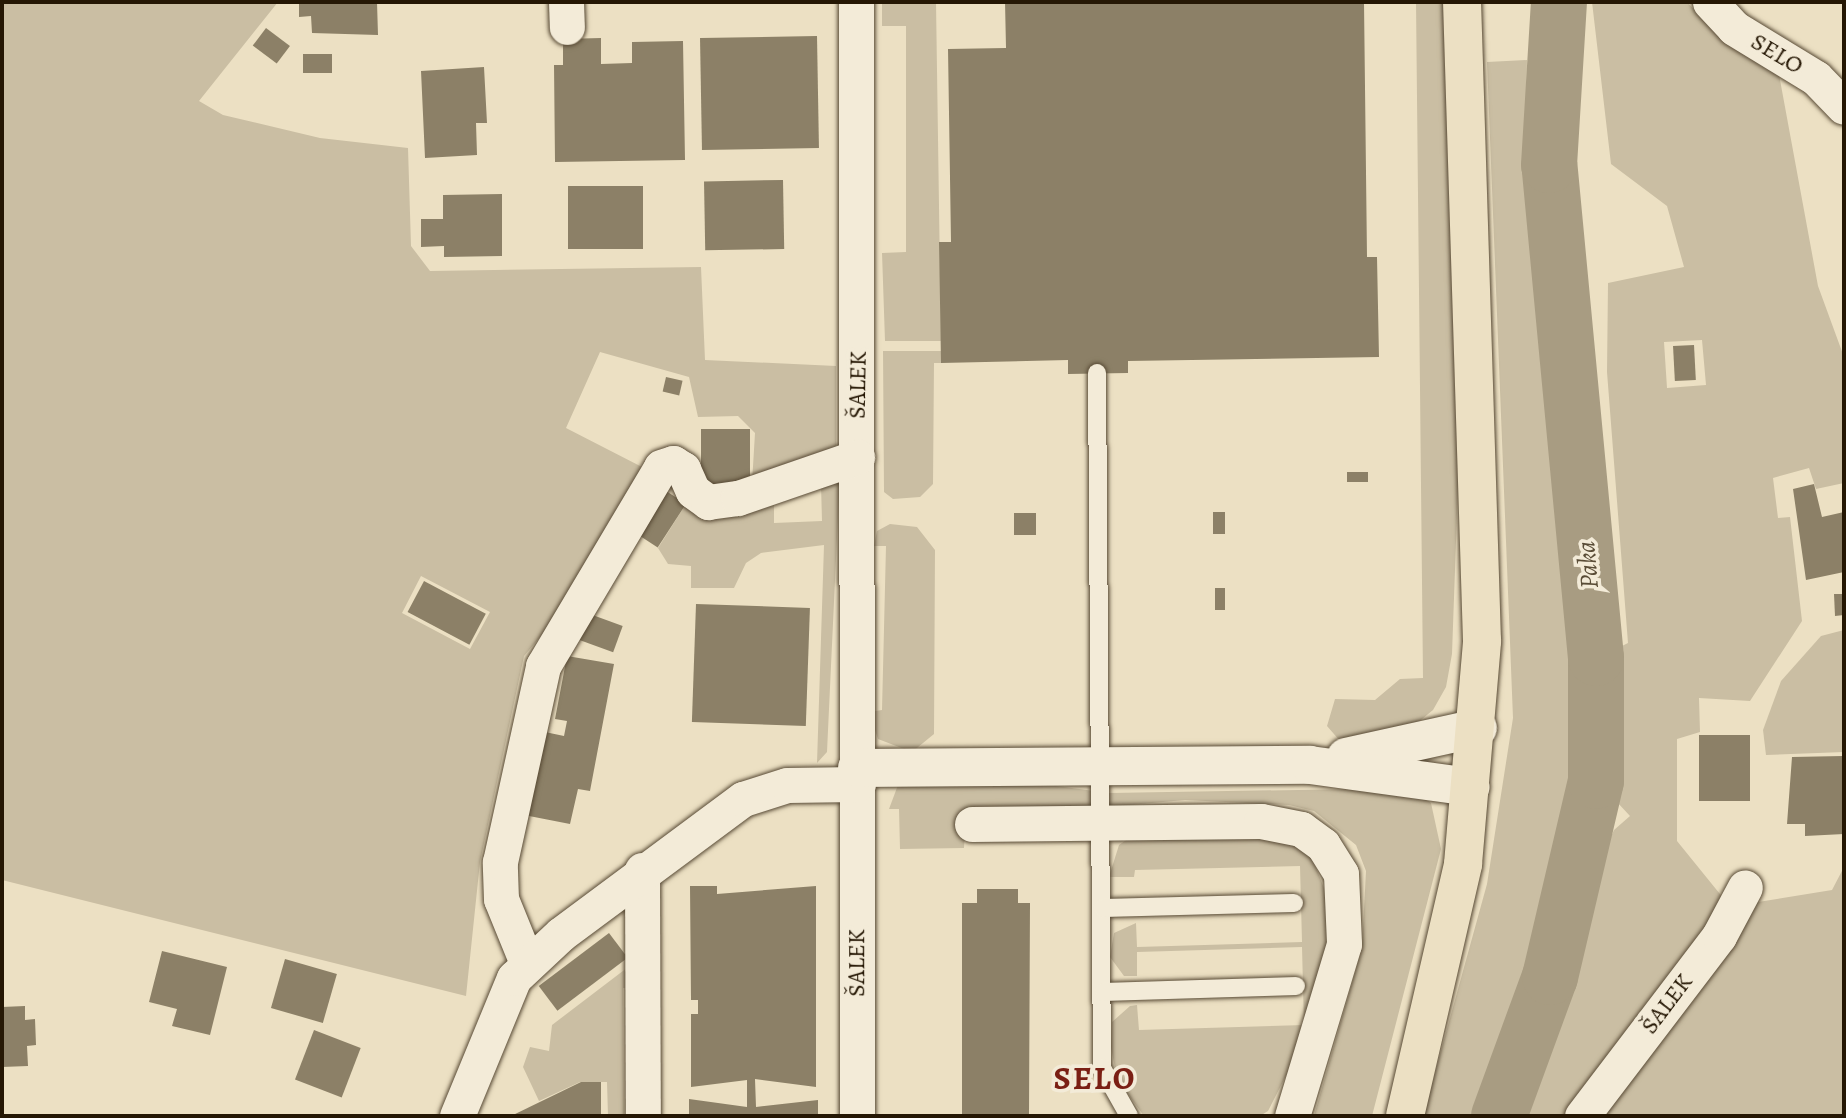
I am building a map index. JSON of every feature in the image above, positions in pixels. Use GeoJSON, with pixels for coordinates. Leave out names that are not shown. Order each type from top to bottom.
{"type":"FeatureCollection","features":[{"type":"Feature","properties":{"kind":"main road"},"geometry":{"type":"LineString","coordinates":[[1405,1116],[1463,864],[1478,728],[1482,515],[1462,2]]}},
{"type":"Feature","properties":{"kind":"street","name":"ŠALEK"},"geometry":{"type":"LineString","coordinates":[[856,2],[857,1116]]}},
{"type":"Feature","properties":{"kind":"street","name":"SELO"},"geometry":{"type":"LineString","coordinates":[[1710,2],[1734,28],[1816,78],[1844,107]]}},
{"type":"Feature","properties":{"kind":"street"},"geometry":{"type":"LineString","coordinates":[[527,963],[501,899],[500,862],[543,666],[661,467],[673,463],[683,470],[693,491],[708,502],[738,498],[857,457]]}},
{"type":"Feature","properties":{"kind":"street"},"geometry":{"type":"LineString","coordinates":[[1310,765],[1478,728]]}},
{"type":"Feature","properties":{"kind":"street"},"geometry":{"type":"LineString","coordinates":[[457,1116],[494,1017],[527,963],[642,870],[743,799],[787,785],[858,776],[1100,768],[1310,765],[1470,787]]}},
{"type":"Feature","properties":{"kind":"street"},"geometry":{"type":"LineString","coordinates":[[972,824],[1261,821],[1301,829],[1324,845],[1341,874],[1344,944],[1292,1116]]}},
{"type":"Feature","properties":{"kind":"street"},"geometry":{"type":"LineString","coordinates":[[642,870],[643,1116]]}},
{"type":"Feature","properties":{"kind":"street","name":"ŠALEK"},"geometry":{"type":"LineString","coordinates":[[1582,1116],[1719,936],[1745,887]]}},
{"type":"Feature","properties":{"kind":"lane"},"geometry":{"type":"LineString","coordinates":[[1097,373],[1104,992],[1102,1068],[1129,1116]]}},
{"type":"Feature","properties":{"kind":"lane"},"geometry":{"type":"LineString","coordinates":[[1103,908],[1294,904]]}},
{"type":"Feature","properties":{"kind":"lane"},"geometry":{"type":"LineString","coordinates":[[1104,992],[1296,986]]}},
{"type":"Feature","properties":{"kind":"shaded area"},"geometry":{"type":"Polygon","coordinates":[[[2,2],[278,2],[199,101],[223,115],[320,138],[408,148],[411,246],[430,271],[701,267],[705,360],[836,366],[836,451],[752,483],[755,433],[738,416],[698,417],[689,377],[600,352],[566,428],[642,467],[562,611],[524,656],[480,862],[466,996],[2,880],[2,2]],[[421,576],[402,613],[470,649],[490,612],[421,576]]]}},
{"type":"Feature","properties":{"kind":"shaded area"},"geometry":{"type":"Polygon","coordinates":[[[882,2],[936,2],[941,341],[885,341],[882,253],[906,252],[906,26],[882,26],[882,2]]]}},
{"type":"Feature","properties":{"kind":"shaded area"},"geometry":{"type":"Polygon","coordinates":[[[1416,2],[1445,2],[1459,457],[1452,654],[1446,687],[1433,710],[1411,728],[1340,741],[1327,726],[1335,699],[1375,700],[1400,679],[1423,678],[1416,2]]]}},
{"type":"Feature","properties":{"kind":"shaded area"},"geometry":{"type":"Polygon","coordinates":[[[1592,2],[1687,2],[1726,44],[1778,69],[1818,286],[1844,357],[1844,483],[1816,489],[1809,468],[1773,478],[1778,518],[1790,517],[1802,621],[1750,701],[1699,698],[1700,732],[1677,739],[1677,841],[1724,899],[1573,1116],[1523,1116],[1560,979],[1576,969],[1597,867],[1614,830],[1630,816],[1603,787],[1606,654],[1628,643],[1607,372],[1608,283],[1684,267],[1667,206],[1611,164],[1592,2]],[[1702,340],[1664,342],[1667,388],[1706,385],[1702,340]]]}},
{"type":"Feature","properties":{"kind":"shaded area"},"geometry":{"type":"Polygon","coordinates":[[[1527,60],[1525,166],[1575,560],[1581,768],[1548,929],[1487,1116],[1423,1116],[1487,884],[1513,718],[1487,62],[1527,60]]]}},
{"type":"Feature","properties":{"kind":"shaded area"},"geometry":{"type":"Polygon","coordinates":[[[883,351],[941,351],[941,363],[934,363],[933,484],[920,497],[893,499],[884,492],[883,351]]]}},
{"type":"Feature","properties":{"kind":"shaded area"},"geometry":{"type":"Polygon","coordinates":[[[840,473],[827,752],[817,763],[824,545],[761,553],[746,563],[734,588],[691,588],[691,566],[668,564],[658,548],[686,504],[774,503],[774,523],[822,521],[821,484],[840,473]]]}},
{"type":"Feature","properties":{"kind":"shaded area"},"geometry":{"type":"Polygon","coordinates":[[[890,524],[917,527],[935,550],[934,734],[912,752],[878,739],[869,712],[882,710],[886,546],[874,546],[877,531],[890,524]]]}},
{"type":"Feature","properties":{"kind":"shaded area"},"geometry":{"type":"Polygon","coordinates":[[[1844,630],[1844,752],[1766,755],[1763,730],[1781,681],[1821,636],[1844,630]]]}},
{"type":"Feature","properties":{"kind":"shaded area"},"geometry":{"type":"Polygon","coordinates":[[[1027,782],[1094,791],[1095,807],[966,812],[964,848],[900,849],[899,809],[889,809],[898,785],[1027,782]]]}},
{"type":"Feature","properties":{"kind":"shaded area"},"geometry":{"type":"Polygon","coordinates":[[[1356,789],[1420,795],[1431,803],[1441,849],[1372,1116],[1314,1116],[1362,948],[1366,871],[1356,845],[1314,811],[1289,805],[1185,800],[1108,807],[1109,793],[1356,789]]]}},
{"type":"Feature","properties":{"kind":"shaded area"},"geometry":{"type":"Polygon","coordinates":[[[1204,829],[1295,839],[1311,855],[1331,906],[1325,982],[1310,1029],[1268,1111],[1260,1116],[1144,1116],[1117,1079],[1111,1047],[1112,1022],[1130,1006],[1137,1005],[1139,1030],[1304,1025],[1302,947],[1137,952],[1137,976],[1124,976],[1110,957],[1114,933],[1136,923],[1137,947],[1302,942],[1300,866],[1135,870],[1134,877],[1109,877],[1119,845],[1135,834],[1204,829]]]}},
{"type":"Feature","properties":{"kind":"shaded area"},"geometry":{"type":"Polygon","coordinates":[[[1844,867],[1844,1116],[1594,1116],[1752,903],[1832,890],[1844,867]]]}},
{"type":"Feature","properties":{"kind":"shaded area"},"geometry":{"type":"Polygon","coordinates":[[[636,961],[635,988],[623,988],[624,1116],[608,1116],[607,1082],[580,1082],[539,1101],[523,1067],[530,1047],[549,1051],[552,1025],[636,961]]]}},
{"type":"Feature","properties":{"kind":"building"},"geometry":{"type":"Polygon","coordinates":[[[299,2],[377,2],[378,35],[312,33],[311,16],[299,17],[299,2]]]}},
{"type":"Feature","properties":{"kind":"building"},"geometry":{"type":"Polygon","coordinates":[[[1005,2],[1364,2],[1367,257],[1377,257],[1379,357],[1128,361],[1128,373],[1068,374],[1068,360],[941,363],[939,242],[951,242],[948,49],[1006,48],[1005,2]]]}},
{"type":"Feature","properties":{"kind":"building"},"geometry":{"type":"Polygon","coordinates":[[[266,28],[290,46],[277,64],[253,46],[266,28]]]}},
{"type":"Feature","properties":{"kind":"building"},"geometry":{"type":"Polygon","coordinates":[[[817,36],[819,148],[702,150],[700,38],[817,36]]]}},
{"type":"Feature","properties":{"kind":"building"},"geometry":{"type":"Polygon","coordinates":[[[601,38],[601,64],[632,63],[632,42],[683,41],[685,160],[555,162],[554,65],[563,65],[563,39],[601,38]]]}},
{"type":"Feature","properties":{"kind":"building"},"geometry":{"type":"Polygon","coordinates":[[[303,54],[332,54],[332,73],[303,73],[303,54]]]}},
{"type":"Feature","properties":{"kind":"building"},"geometry":{"type":"Polygon","coordinates":[[[484,67],[487,123],[476,123],[477,155],[425,158],[421,71],[484,67]]]}},
{"type":"Feature","properties":{"kind":"building"},"geometry":{"type":"Polygon","coordinates":[[[783,180],[784,249],[705,250],[704,181],[783,180]]]}},
{"type":"Feature","properties":{"kind":"building"},"geometry":{"type":"Polygon","coordinates":[[[568,186],[643,186],[643,249],[568,249],[568,186]]]}},
{"type":"Feature","properties":{"kind":"building"},"geometry":{"type":"Polygon","coordinates":[[[502,194],[502,256],[444,257],[444,246],[421,247],[421,219],[443,219],[443,195],[502,194]]]}},
{"type":"Feature","properties":{"kind":"building"},"geometry":{"type":"Polygon","coordinates":[[[1694,345],[1696,380],[1675,381],[1673,346],[1694,345]]]}},
{"type":"Feature","properties":{"kind":"building"},"geometry":{"type":"Polygon","coordinates":[[[666,377],[683,381],[679,395],[663,392],[666,377]]]}},
{"type":"Feature","properties":{"kind":"building"},"geometry":{"type":"Polygon","coordinates":[[[701,429],[750,429],[750,485],[701,485],[701,429]]]}},
{"type":"Feature","properties":{"kind":"building"},"geometry":{"type":"Polygon","coordinates":[[[1347,472],[1368,472],[1368,482],[1347,482],[1347,472]]]}},
{"type":"Feature","properties":{"kind":"building"},"geometry":{"type":"Polygon","coordinates":[[[1814,484],[1822,517],[1844,512],[1844,572],[1806,580],[1793,489],[1814,484]]]}},
{"type":"Feature","properties":{"kind":"building"},"geometry":{"type":"Polygon","coordinates":[[[660,487],[686,504],[658,547],[632,531],[660,487]]]}},
{"type":"Feature","properties":{"kind":"building"},"geometry":{"type":"Polygon","coordinates":[[[1213,512],[1225,512],[1225,534],[1213,534],[1213,512]]]}},
{"type":"Feature","properties":{"kind":"building"},"geometry":{"type":"Polygon","coordinates":[[[1014,513],[1036,513],[1036,535],[1014,535],[1014,513]]]}},
{"type":"Feature","properties":{"kind":"building"},"geometry":{"type":"Polygon","coordinates":[[[424,581],[486,614],[469,645],[408,612],[424,581]]]}},
{"type":"Feature","properties":{"kind":"building"},"geometry":{"type":"Polygon","coordinates":[[[1215,588],[1225,588],[1225,610],[1215,610],[1215,588]]]}},
{"type":"Feature","properties":{"kind":"building"},"geometry":{"type":"Polygon","coordinates":[[[1834,594],[1844,594],[1844,615],[1835,616],[1834,594]]]}},
{"type":"Feature","properties":{"kind":"building"},"geometry":{"type":"Polygon","coordinates":[[[696,604],[810,608],[806,726],[692,722],[696,604]]]}},
{"type":"Feature","properties":{"kind":"building"},"geometry":{"type":"Polygon","coordinates":[[[587,613],[623,626],[613,652],[577,639],[587,613]]]}},
{"type":"Feature","properties":{"kind":"building"},"geometry":{"type":"Polygon","coordinates":[[[567,656],[614,664],[590,791],[578,789],[570,824],[524,815],[545,732],[564,736],[567,721],[555,719],[567,656]]]}},
{"type":"Feature","properties":{"kind":"building"},"geometry":{"type":"Polygon","coordinates":[[[1699,735],[1750,735],[1750,801],[1699,801],[1699,735]]]}},
{"type":"Feature","properties":{"kind":"building"},"geometry":{"type":"Polygon","coordinates":[[[1843,756],[1844,834],[1805,836],[1805,824],[1787,824],[1792,757],[1843,756]]]}},
{"type":"Feature","properties":{"kind":"building"},"geometry":{"type":"Polygon","coordinates":[[[690,886],[717,886],[717,894],[816,886],[816,1087],[755,1079],[756,1107],[818,1100],[818,1116],[689,1116],[689,1099],[747,1107],[747,1080],[691,1087],[691,1014],[698,1014],[698,1000],[691,1000],[690,886]]]}},
{"type":"Feature","properties":{"kind":"building"},"geometry":{"type":"Polygon","coordinates":[[[977,889],[1018,889],[1018,903],[1030,903],[1029,1116],[962,1116],[962,903],[977,903],[977,889]]]}},
{"type":"Feature","properties":{"kind":"building"},"geometry":{"type":"Polygon","coordinates":[[[609,933],[628,958],[557,1011],[539,986],[609,933]]]}},
{"type":"Feature","properties":{"kind":"building"},"geometry":{"type":"Polygon","coordinates":[[[162,951],[227,967],[210,1035],[172,1026],[177,1009],[149,1002],[162,951]]]}},
{"type":"Feature","properties":{"kind":"building"},"geometry":{"type":"Polygon","coordinates":[[[285,959],[337,974],[323,1023],[271,1008],[285,959]]]}},
{"type":"Feature","properties":{"kind":"building"},"geometry":{"type":"Polygon","coordinates":[[[25,1006],[25,1020],[35,1019],[36,1045],[27,1046],[28,1066],[2,1067],[2,1007],[25,1006]]]}},
{"type":"Feature","properties":{"kind":"building"},"geometry":{"type":"Polygon","coordinates":[[[314,1030],[361,1048],[342,1097],[295,1079],[314,1030]]]}},
{"type":"Feature","properties":{"kind":"building"},"geometry":{"type":"Polygon","coordinates":[[[581,1082],[601,1082],[601,1116],[511,1116],[581,1082]]]}},
{"type":"Feature","properties":{"kind":"waterway","name":"Paka"},"geometry":{"type":"LineString","coordinates":[[1499,1116],[1550,977],[1596,781],[1596,658],[1549,165],[1559,2]]}},
{"type":"Feature","properties":{"kind":"district","name":"SELO"},"geometry":{"type":"Point","coordinates":[1095,1078]}}]}
